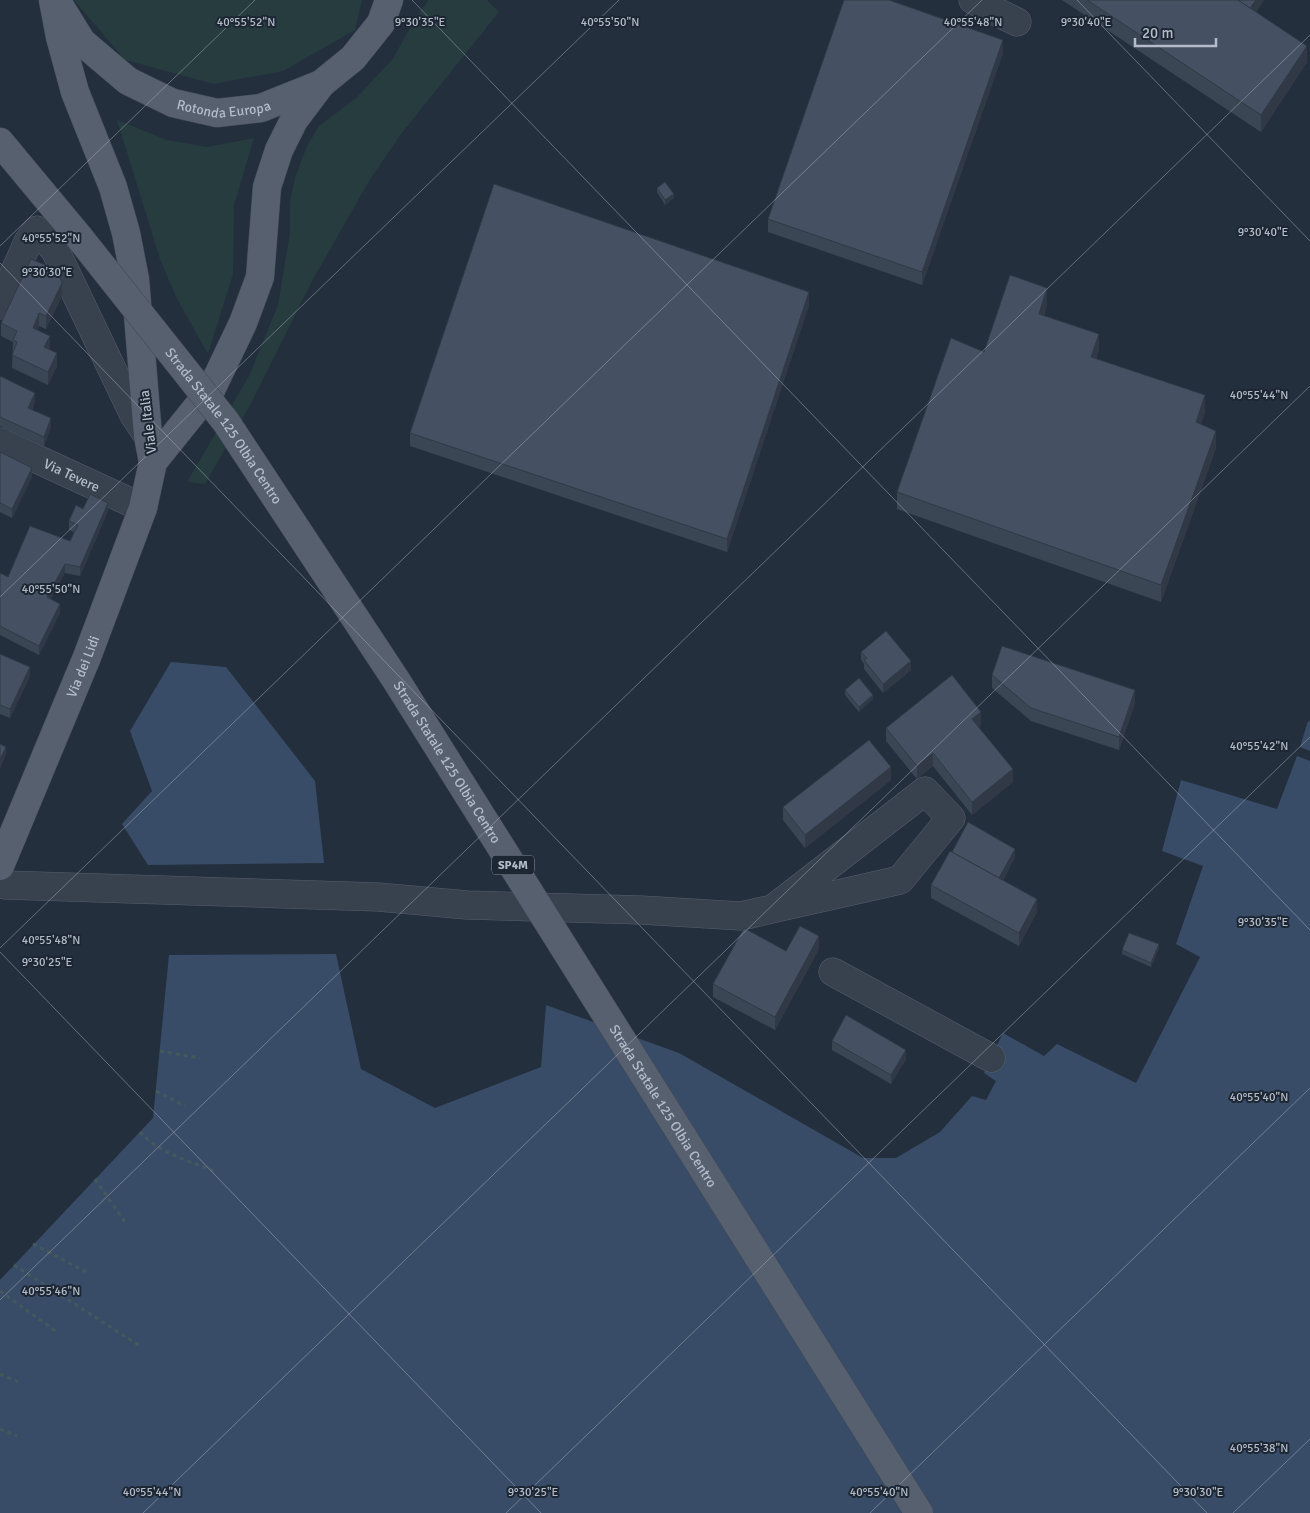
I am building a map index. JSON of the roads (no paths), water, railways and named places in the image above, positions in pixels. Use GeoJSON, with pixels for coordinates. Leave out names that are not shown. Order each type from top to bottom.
{"type":"FeatureCollection","features":[{"type":"Feature","properties":{"kind":"main road","name":"Rotonda Europa"},"geometry":{"type":"LineString","coordinates":[[54,0],[82,42],[128,81],[173,102],[217,114],[261,108],[321,84],[353,58],[385,12]]}},
{"type":"Feature","properties":{"kind":"main road","name":"Viale Italia"},"geometry":{"type":"LineString","coordinates":[[54,0],[60,37],[75,92],[113,187],[126,233],[135,279],[148,436],[153,462]]}},
{"type":"Feature","properties":{"kind":"main road","name":"Viale Italia"},"geometry":{"type":"LineString","coordinates":[[153,462],[211,390],[243,323],[260,277],[267,188],[279,150],[294,120],[321,84]]}},
{"type":"Feature","properties":{"kind":"main road","name":"Strada Statale 125 Olbia Centro"},"geometry":{"type":"LineString","coordinates":[[0,142],[226,422],[396,680],[919,1513]]}},
{"type":"Feature","properties":{"kind":"main road","name":"Via dei Lidi"},"geometry":{"type":"LineString","coordinates":[[0,866],[87,657],[143,508],[153,462]]}},
{"type":"Feature","properties":{"kind":"street"},"geometry":{"type":"LineString","coordinates":[[385,12],[404,0]]}},
{"type":"Feature","properties":{"kind":"street"},"geometry":{"type":"LineString","coordinates":[[973,0],[1017,22]]}},
{"type":"Feature","properties":{"kind":"street"},"geometry":{"type":"LineString","coordinates":[[0,305],[28,242],[37,230],[56,250],[134,415],[148,436]]}},
{"type":"Feature","properties":{"kind":"street","name":"Via Tevere"},"geometry":{"type":"LineString","coordinates":[[0,442],[143,508]]}},
{"type":"Feature","properties":{"kind":"street"},"geometry":{"type":"LineString","coordinates":[[0,881],[5,885],[378,897],[467,905],[641,910],[741,916],[900,880],[951,818],[925,791],[774,908]]}},
{"type":"Feature","properties":{"kind":"street"},"geometry":{"type":"LineString","coordinates":[[833,972],[991,1058]]}},
{"type":"Feature","properties":{"kind":"water"},"geometry":{"type":"Polygon","coordinates":[[[171,662],[226,667],[315,781],[324,863],[148,865],[122,824],[152,791],[130,731],[171,662]]]}},
{"type":"Feature","properties":{"kind":"water"},"geometry":{"type":"Polygon","coordinates":[[[1308,721],[1310,722],[1310,751],[1300,747],[1308,721]]]}},
{"type":"Feature","properties":{"kind":"water"},"geometry":{"type":"Polygon","coordinates":[[[1297,756],[1310,761],[1310,1513],[0,1513],[0,1280],[153,1118],[169,955],[336,954],[361,1069],[435,1108],[541,1067],[546,1005],[679,1053],[863,1158],[896,1158],[940,1132],[972,1096],[986,1100],[996,1081],[984,1073],[1003,1033],[1044,1056],[1057,1044],[1136,1083],[1200,957],[1176,944],[1203,866],[1162,851],[1181,780],[1277,809],[1297,756]]]}}]}
